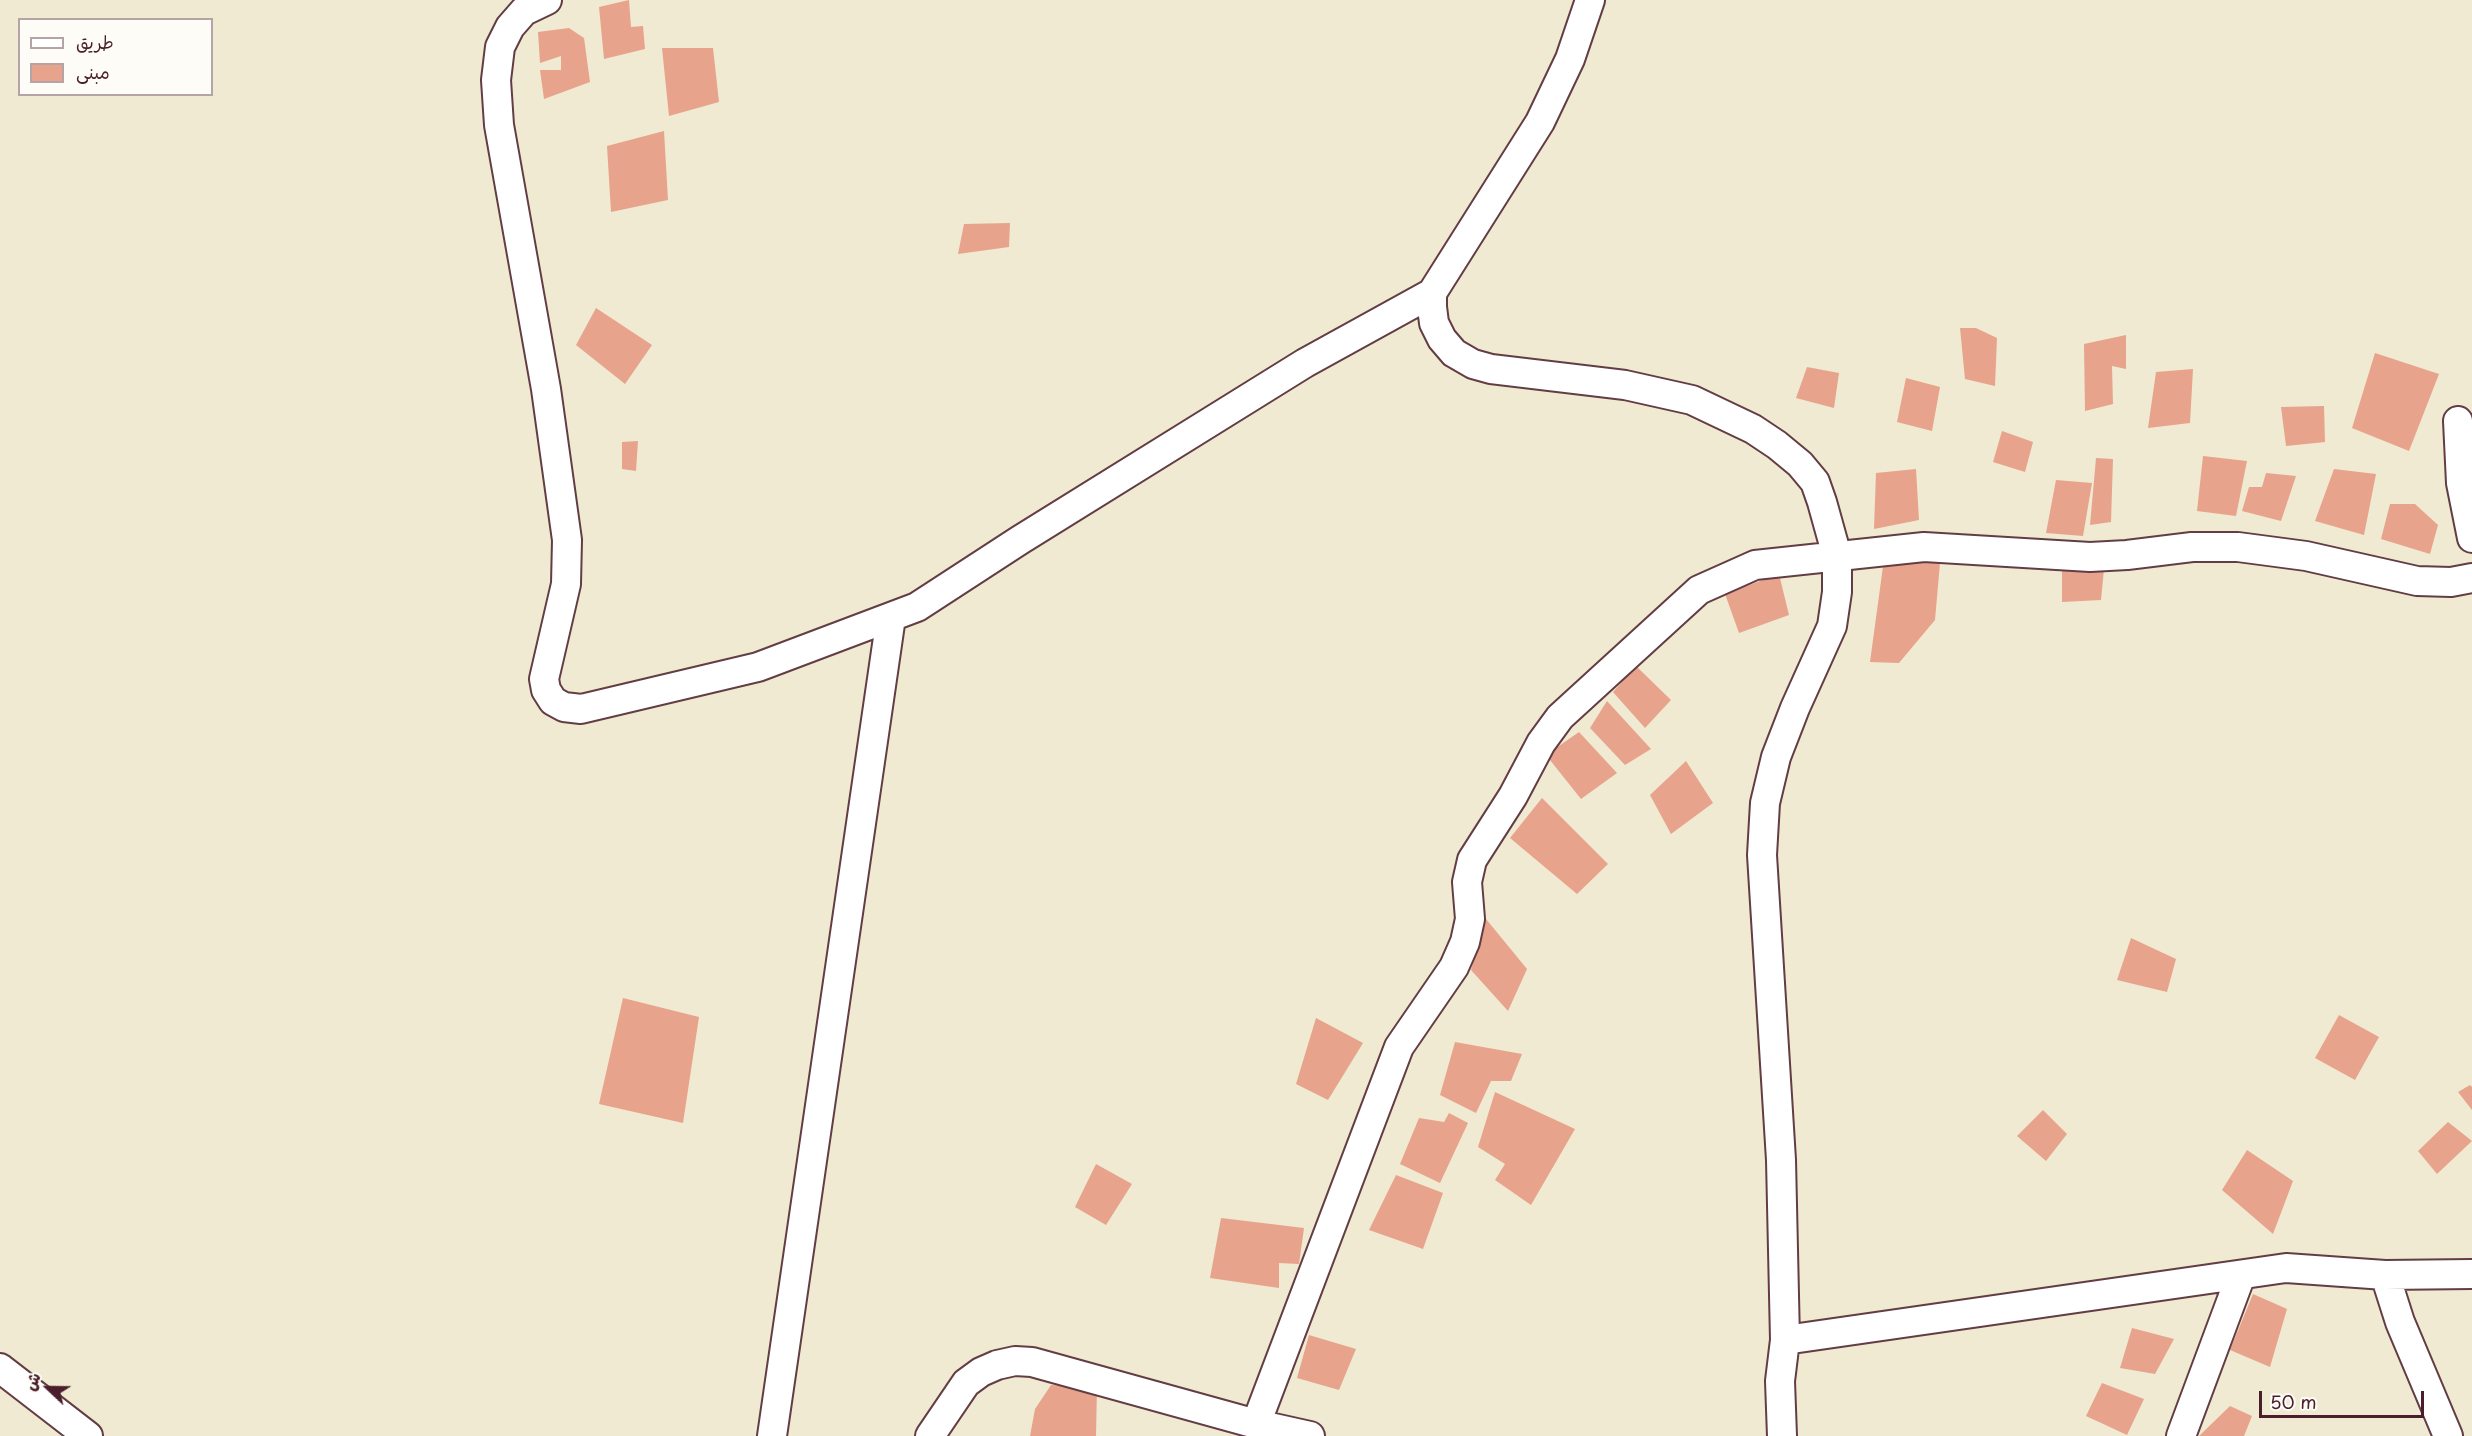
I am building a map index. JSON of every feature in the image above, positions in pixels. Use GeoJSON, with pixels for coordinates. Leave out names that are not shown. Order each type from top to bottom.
{"type":"FeatureCollection","features":[{"type":"Feature","properties":{"kind":"street"},"geometry":{"type":"LineString","coordinates":[[547,0],[524,11],[510,27],[500,47],[496,80],[499,125],[546,389],[567,540],[566,584],[544,679],[546,690],[553,701],[564,707],[581,709],[758,667],[917,607],[1020,540],[1305,363],[1432,293],[1539,122],[1570,59],[1590,0]]}},
{"type":"Feature","properties":{"kind":"street"},"geometry":{"type":"LineString","coordinates":[[1432,293],[1434,323],[1442,339],[1454,353],[1473,364],[1491,369],[1625,384],[1692,400],[1753,429],[1777,445],[1800,464],[1815,482],[1822,502],[1837,556],[1837,592],[1832,626],[1776,757],[1765,803],[1762,855],[1781,1160],[1785,1340],[1780,1381],[1782,1436]]}},
{"type":"Feature","properties":{"kind":"street"},"geometry":{"type":"LineString","coordinates":[[2458,421],[2461,483],[2472,538]]}},
{"type":"Feature","properties":{"kind":"street"},"geometry":{"type":"LineString","coordinates":[[1256,1424],[1399,1047],[1454,967],[1465,942],[1470,919],[1467,882],[1472,860],[1513,796],[1541,743],[1560,717],[1699,590],[1755,565],[1924,547],[2090,556],[2127,555],[2213,546],[2269,550],[2306,556],[2416,581],[2451,582],[2472,578]]}},
{"type":"Feature","properties":{"kind":"street"},"geometry":{"type":"LineString","coordinates":[[772,1436],[891,617]]}},
{"type":"Feature","properties":{"kind":"street"},"geometry":{"type":"LineString","coordinates":[[1785,1340],[2286,1268],[2385,1275],[2472,1274]]}},
{"type":"Feature","properties":{"kind":"street"},"geometry":{"type":"LineString","coordinates":[[2181,1436],[2241,1275]]}},
{"type":"Feature","properties":{"kind":"street"},"geometry":{"type":"LineString","coordinates":[[2385,1275],[2400,1322],[2448,1436]]}},
{"type":"Feature","properties":{"kind":"street"},"geometry":{"type":"LineString","coordinates":[[930,1436],[966,1383],[981,1372],[1015,1361],[1032,1362],[1256,1424],[1310,1436]]}},
{"type":"Feature","properties":{"kind":"street"},"geometry":{"type":"LineString","coordinates":[[0,1368],[88,1436]]}},
{"type":"Feature","properties":{"kind":"building"},"geometry":{"type":"Polygon","coordinates":[[[629,0],[631,27],[643,26],[645,49],[604,59],[599,7],[629,0]]]}},
{"type":"Feature","properties":{"kind":"building"},"geometry":{"type":"Polygon","coordinates":[[[569,28],[584,38],[590,82],[544,99],[540,70],[561,70],[561,56],[540,63],[538,32],[569,28]]]}},
{"type":"Feature","properties":{"kind":"building"},"geometry":{"type":"Polygon","coordinates":[[[662,48],[713,48],[719,102],[669,116],[662,48]]]}},
{"type":"Feature","properties":{"kind":"building"},"geometry":{"type":"Polygon","coordinates":[[[664,131],[668,200],[611,212],[607,146],[664,131]]]}},
{"type":"Feature","properties":{"kind":"building"},"geometry":{"type":"Polygon","coordinates":[[[1010,223],[1009,247],[958,254],[964,224],[1010,223]]]}},
{"type":"Feature","properties":{"kind":"building"},"geometry":{"type":"Polygon","coordinates":[[[596,308],[652,345],[625,384],[576,345],[596,308]]]}},
{"type":"Feature","properties":{"kind":"building"},"geometry":{"type":"Polygon","coordinates":[[[1960,328],[1976,328],[1997,338],[1995,386],[1965,379],[1960,328]]]}},
{"type":"Feature","properties":{"kind":"building"},"geometry":{"type":"Polygon","coordinates":[[[2126,335],[2126,369],[2112,366],[2113,404],[2085,411],[2084,344],[2126,335]]]}},
{"type":"Feature","properties":{"kind":"building"},"geometry":{"type":"Polygon","coordinates":[[[2375,353],[2439,374],[2409,451],[2352,428],[2375,353]]]}},
{"type":"Feature","properties":{"kind":"building"},"geometry":{"type":"Polygon","coordinates":[[[1807,367],[1839,373],[1834,408],[1796,398],[1807,367]]]}},
{"type":"Feature","properties":{"kind":"building"},"geometry":{"type":"Polygon","coordinates":[[[2193,369],[2190,423],[2148,428],[2156,372],[2193,369]]]}},
{"type":"Feature","properties":{"kind":"building"},"geometry":{"type":"Polygon","coordinates":[[[1906,378],[1940,387],[1932,431],[1897,422],[1906,378]]]}},
{"type":"Feature","properties":{"kind":"building"},"geometry":{"type":"Polygon","coordinates":[[[2324,406],[2325,442],[2286,446],[2281,407],[2324,406]]]}},
{"type":"Feature","properties":{"kind":"building"},"geometry":{"type":"Polygon","coordinates":[[[2002,431],[2033,442],[2025,472],[1993,462],[2002,431]]]}},
{"type":"Feature","properties":{"kind":"building"},"geometry":{"type":"Polygon","coordinates":[[[638,441],[636,471],[622,469],[622,442],[638,441]]]}},
{"type":"Feature","properties":{"kind":"building"},"geometry":{"type":"Polygon","coordinates":[[[2203,456],[2247,461],[2236,516],[2197,511],[2203,456]]]}},
{"type":"Feature","properties":{"kind":"building"},"geometry":{"type":"Polygon","coordinates":[[[2096,458],[2113,459],[2111,522],[2090,525],[2096,458]]]}},
{"type":"Feature","properties":{"kind":"building"},"geometry":{"type":"Polygon","coordinates":[[[1916,469],[1919,520],[1874,529],[1876,473],[1916,469]]]}},
{"type":"Feature","properties":{"kind":"building"},"geometry":{"type":"Polygon","coordinates":[[[2334,469],[2376,474],[2364,535],[2315,521],[2334,469]]]}},
{"type":"Feature","properties":{"kind":"building"},"geometry":{"type":"Polygon","coordinates":[[[2266,473],[2296,476],[2281,521],[2242,511],[2249,487],[2262,487],[2266,473]]]}},
{"type":"Feature","properties":{"kind":"building"},"geometry":{"type":"Polygon","coordinates":[[[2056,480],[2092,483],[2083,536],[2046,533],[2056,480]]]}},
{"type":"Feature","properties":{"kind":"building"},"geometry":{"type":"Polygon","coordinates":[[[2390,504],[2415,504],[2438,525],[2430,554],[2381,539],[2390,504]]]}},
{"type":"Feature","properties":{"kind":"building"},"geometry":{"type":"Polygon","coordinates":[[[1884,559],[1940,563],[1935,620],[1899,663],[1870,662],[1884,559]]]}},
{"type":"Feature","properties":{"kind":"building"},"geometry":{"type":"Polygon","coordinates":[[[2062,562],[2104,569],[2101,600],[2062,602],[2062,562]]]}},
{"type":"Feature","properties":{"kind":"building"},"geometry":{"type":"Polygon","coordinates":[[[1779,574],[1789,615],[1739,633],[1725,594],[1779,574]]]}},
{"type":"Feature","properties":{"kind":"building"},"geometry":{"type":"Polygon","coordinates":[[[1636,666],[1671,700],[1645,728],[1613,692],[1636,666]]]}},
{"type":"Feature","properties":{"kind":"building"},"geometry":{"type":"Polygon","coordinates":[[[1607,701],[1651,749],[1625,765],[1590,728],[1607,701]]]}},
{"type":"Feature","properties":{"kind":"building"},"geometry":{"type":"Polygon","coordinates":[[[1579,732],[1617,773],[1581,799],[1546,755],[1579,732]]]}},
{"type":"Feature","properties":{"kind":"building"},"geometry":{"type":"Polygon","coordinates":[[[1686,761],[1713,803],[1671,834],[1650,795],[1686,761]]]}},
{"type":"Feature","properties":{"kind":"building"},"geometry":{"type":"Polygon","coordinates":[[[1542,798],[1608,864],[1577,894],[1510,838],[1542,798]]]}},
{"type":"Feature","properties":{"kind":"building"},"geometry":{"type":"Polygon","coordinates":[[[1486,919],[1527,969],[1508,1011],[1471,970],[1486,919]]]}},
{"type":"Feature","properties":{"kind":"building"},"geometry":{"type":"Polygon","coordinates":[[[2131,938],[2176,959],[2167,992],[2117,980],[2131,938]]]}},
{"type":"Feature","properties":{"kind":"building"},"geometry":{"type":"Polygon","coordinates":[[[623,998],[699,1017],[683,1123],[599,1104],[623,998]]]}},
{"type":"Feature","properties":{"kind":"building"},"geometry":{"type":"Polygon","coordinates":[[[2339,1015],[2379,1037],[2355,1080],[2315,1058],[2339,1015]]]}},
{"type":"Feature","properties":{"kind":"building"},"geometry":{"type":"Polygon","coordinates":[[[1316,1018],[1363,1043],[1328,1100],[1296,1084],[1316,1018]]]}},
{"type":"Feature","properties":{"kind":"building"},"geometry":{"type":"Polygon","coordinates":[[[1455,1042],[1522,1054],[1511,1081],[1491,1081],[1476,1113],[1440,1095],[1455,1042]]]}},
{"type":"Feature","properties":{"kind":"building"},"geometry":{"type":"Polygon","coordinates":[[[2470,1085],[2472,1087],[2472,1110],[2458,1092],[2470,1085]]]}},
{"type":"Feature","properties":{"kind":"building"},"geometry":{"type":"Polygon","coordinates":[[[1495,1092],[1575,1129],[1531,1205],[1495,1180],[1505,1164],[1478,1147],[1495,1092]]]}},
{"type":"Feature","properties":{"kind":"building"},"geometry":{"type":"Polygon","coordinates":[[[2043,1110],[2067,1134],[2046,1161],[2017,1136],[2043,1110]]]}},
{"type":"Feature","properties":{"kind":"building"},"geometry":{"type":"Polygon","coordinates":[[[1449,1113],[1468,1123],[1440,1183],[1400,1164],[1419,1118],[1444,1122],[1449,1113]]]}},
{"type":"Feature","properties":{"kind":"building"},"geometry":{"type":"Polygon","coordinates":[[[2448,1122],[2472,1141],[2437,1174],[2418,1151],[2448,1122]]]}},
{"type":"Feature","properties":{"kind":"building"},"geometry":{"type":"Polygon","coordinates":[[[2247,1150],[2293,1181],[2273,1234],[2222,1190],[2247,1150]]]}},
{"type":"Feature","properties":{"kind":"building"},"geometry":{"type":"Polygon","coordinates":[[[1096,1164],[1132,1184],[1106,1225],[1075,1207],[1096,1164]]]}},
{"type":"Feature","properties":{"kind":"building"},"geometry":{"type":"Polygon","coordinates":[[[1396,1175],[1443,1193],[1423,1249],[1369,1230],[1396,1175]]]}},
{"type":"Feature","properties":{"kind":"building"},"geometry":{"type":"Polygon","coordinates":[[[1221,1218],[1304,1228],[1299,1264],[1279,1263],[1279,1288],[1210,1278],[1221,1218]]]}},
{"type":"Feature","properties":{"kind":"building"},"geometry":{"type":"Polygon","coordinates":[[[2253,1294],[2287,1309],[2270,1367],[2230,1350],[2253,1294]]]}},
{"type":"Feature","properties":{"kind":"building"},"geometry":{"type":"Polygon","coordinates":[[[2132,1328],[2174,1339],[2155,1374],[2120,1368],[2132,1328]]]}},
{"type":"Feature","properties":{"kind":"building"},"geometry":{"type":"Polygon","coordinates":[[[1309,1335],[1356,1349],[1339,1390],[1297,1378],[1309,1335]]]}},
{"type":"Feature","properties":{"kind":"building"},"geometry":{"type":"Polygon","coordinates":[[[2102,1383],[2144,1399],[2127,1435],[2086,1416],[2102,1383]]]}},
{"type":"Feature","properties":{"kind":"building"},"geometry":{"type":"Polygon","coordinates":[[[1051,1385],[1097,1387],[1096,1436],[1030,1436],[1035,1409],[1051,1385]]]}},
{"type":"Feature","properties":{"kind":"building"},"geometry":{"type":"Polygon","coordinates":[[[2230,1406],[2252,1416],[2244,1436],[2199,1436],[2230,1406]]]}}]}
